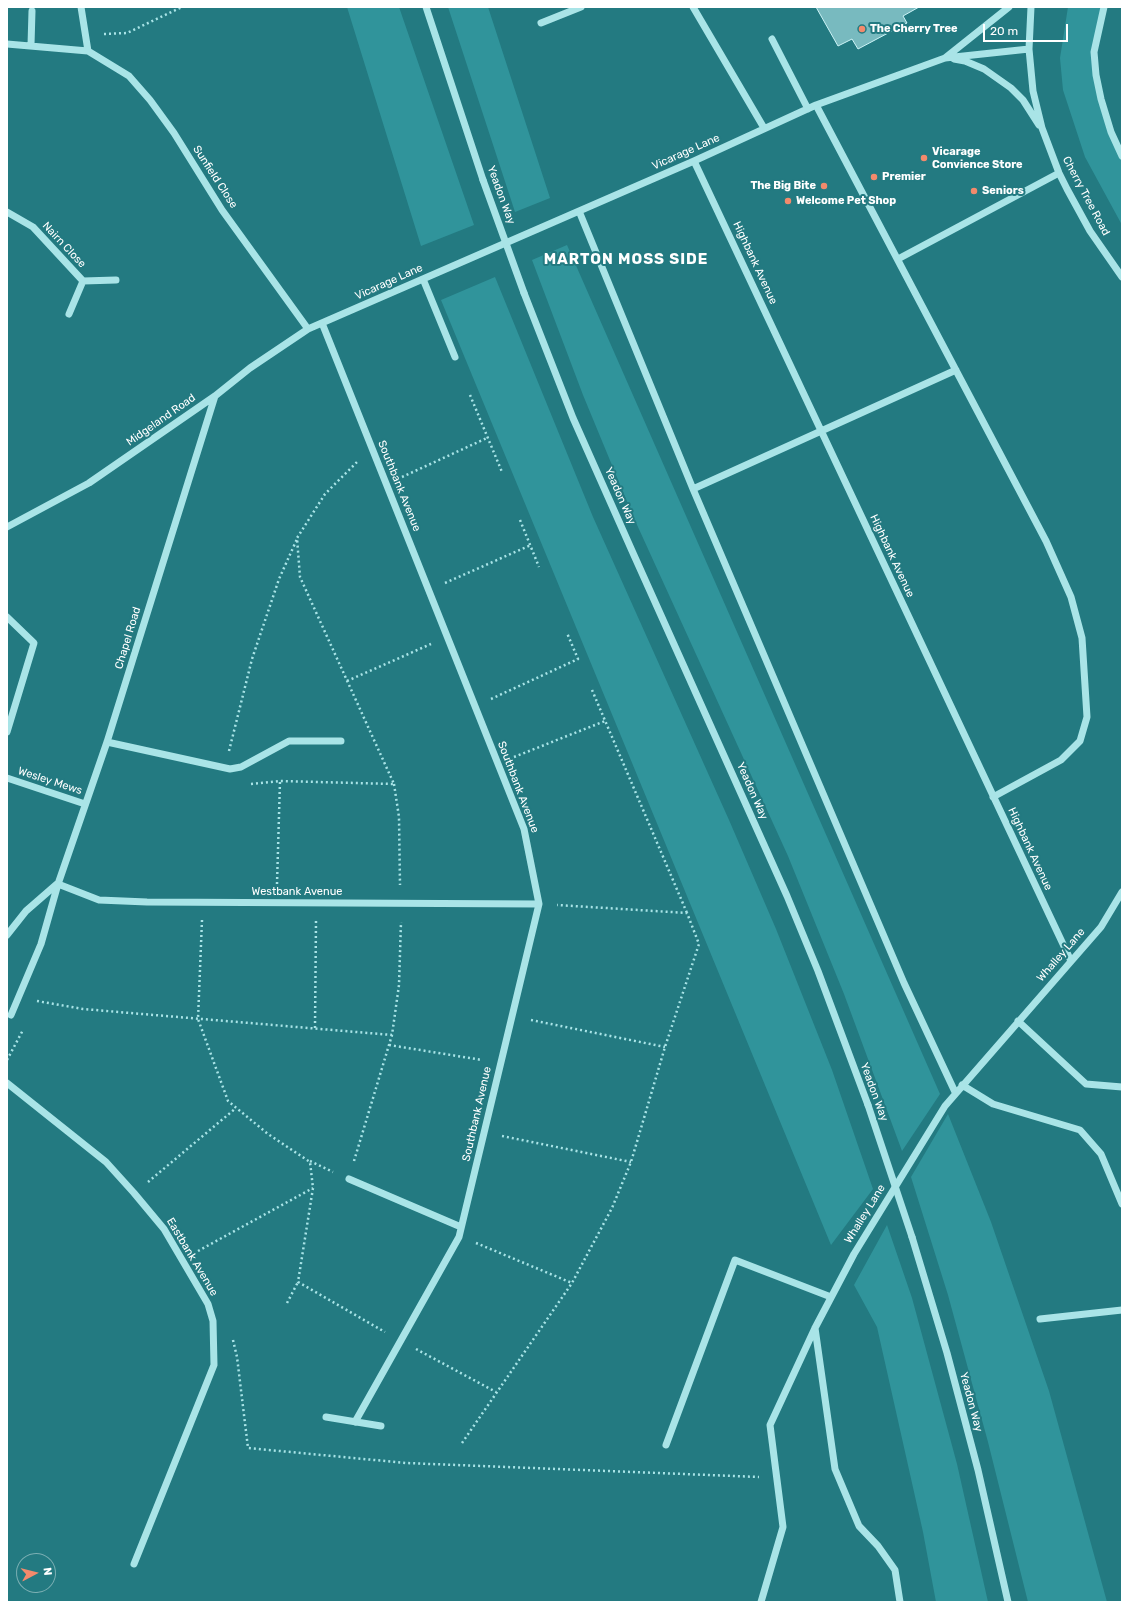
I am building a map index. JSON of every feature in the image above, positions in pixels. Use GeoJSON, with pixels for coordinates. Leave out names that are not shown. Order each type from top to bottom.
{"type":"FeatureCollection","features":[{"type":"Feature","properties":{"kind":"street"},"geometry":{"type":"LineString","coordinates":[[7,44],[88,51],[81,7]]}},
{"type":"Feature","properties":{"kind":"street","name":"Yeadon Way"},"geometry":{"type":"LineString","coordinates":[[426,7],[483,180],[524,294],[580,432],[787,896],[818,971],[868,1105],[912,1236],[947,1354],[978,1470],[1008,1602]]}},
{"type":"Feature","properties":{"kind":"street"},"geometry":{"type":"LineString","coordinates":[[541,23],[580,7]]}},
{"type":"Feature","properties":{"kind":"street"},"geometry":{"type":"LineString","coordinates":[[693,7],[764,128]]}},
{"type":"Feature","properties":{"kind":"street"},"geometry":{"type":"LineString","coordinates":[[945,58],[1009,7]]}},
{"type":"Feature","properties":{"kind":"street"},"geometry":{"type":"LineString","coordinates":[[1029,49],[1030,7]]}},
{"type":"Feature","properties":{"kind":"street"},"geometry":{"type":"LineString","coordinates":[[1104,7],[1094,52],[1096,75],[1101,99],[1111,132],[1122,156]]}},
{"type":"Feature","properties":{"kind":"street"},"geometry":{"type":"LineString","coordinates":[[31,45],[32,11]]}},
{"type":"Feature","properties":{"kind":"street"},"geometry":{"type":"LineString","coordinates":[[772,39],[808,108]]}},
{"type":"Feature","properties":{"kind":"street","name":"Vicarage Lane"},"geometry":{"type":"LineString","coordinates":[[322,323],[694,161],[808,108],[945,58],[1029,49]]}},
{"type":"Feature","properties":{"kind":"street","name":"Cherry Tree Road"},"geometry":{"type":"LineString","coordinates":[[1029,49],[1033,91],[1042,128],[1058,173],[1090,231],[1122,277]]}},
{"type":"Feature","properties":{"kind":"street","name":"Sunfield Close"},"geometry":{"type":"LineString","coordinates":[[88,51],[129,76],[150,100],[174,133],[222,210],[308,329]]}},
{"type":"Feature","properties":{"kind":"street"},"geometry":{"type":"LineString","coordinates":[[945,58],[965,61],[984,69],[1011,88],[1023,100],[1042,128]]}},
{"type":"Feature","properties":{"kind":"street"},"geometry":{"type":"LineString","coordinates":[[816,105],[1046,541],[1071,597],[1082,638],[1087,718],[1080,741],[1060,760],[993,797]]}},
{"type":"Feature","properties":{"kind":"street","name":"Highbank Avenue"},"geometry":{"type":"LineString","coordinates":[[694,161],[1071,961]]}},
{"type":"Feature","properties":{"kind":"street"},"geometry":{"type":"LineString","coordinates":[[898,259],[1058,173]]}},
{"type":"Feature","properties":{"kind":"street"},"geometry":{"type":"LineString","coordinates":[[579,211],[693,489],[904,983],[955,1092]]}},
{"type":"Feature","properties":{"kind":"street","name":"Nairn Close"},"geometry":{"type":"LineString","coordinates":[[7,212],[33,228],[83,282]]}},
{"type":"Feature","properties":{"kind":"street"},"geometry":{"type":"LineString","coordinates":[[423,279],[454,357]]}},
{"type":"Feature","properties":{"kind":"street","name":"Nairn Close"},"geometry":{"type":"LineString","coordinates":[[83,282],[116,280]]}},
{"type":"Feature","properties":{"kind":"street","name":"Nairn Close"},"geometry":{"type":"LineString","coordinates":[[69,314],[83,282]]}},
{"type":"Feature","properties":{"kind":"street","name":"Midgeland Road"},"geometry":{"type":"LineString","coordinates":[[7,527],[89,483],[215,396],[250,368],[308,329],[322,323]]}},
{"type":"Feature","properties":{"kind":"street","name":"Southbank Avenue"},"geometry":{"type":"LineString","coordinates":[[322,323],[524,830],[539,904],[459,1237],[355,1422]]}},
{"type":"Feature","properties":{"kind":"street"},"geometry":{"type":"LineString","coordinates":[[693,489],[956,370]]}},
{"type":"Feature","properties":{"kind":"street","name":"Chapel Road"},"geometry":{"type":"LineString","coordinates":[[11,1015],[41,944],[58,884],[108,742],[215,396]]}},
{"type":"Feature","properties":{"kind":"street"},"geometry":{"type":"LineString","coordinates":[[7,617],[34,643],[7,732]]}},
{"type":"Feature","properties":{"kind":"street"},"geometry":{"type":"LineString","coordinates":[[108,742],[230,769],[241,767],[289,741],[341,741]]}},
{"type":"Feature","properties":{"kind":"street","name":"Wesley Mews"},"geometry":{"type":"LineString","coordinates":[[7,778],[85,804]]}},
{"type":"Feature","properties":{"kind":"street"},"geometry":{"type":"LineString","coordinates":[[7,935],[26,911],[58,884]]}},
{"type":"Feature","properties":{"kind":"street","name":"Westbank Avenue"},"geometry":{"type":"LineString","coordinates":[[58,884],[99,900],[147,902],[400,902],[539,904]]}},
{"type":"Feature","properties":{"kind":"street","name":"Whalley Lane"},"geometry":{"type":"LineString","coordinates":[[761,1602],[783,1527],[770,1425],[814,1328],[858,1247],[945,1106],[955,1092],[1101,926],[1122,892]]}},
{"type":"Feature","properties":{"kind":"street"},"geometry":{"type":"LineString","coordinates":[[1018,1021],[1086,1084],[1122,1087]]}},
{"type":"Feature","properties":{"kind":"street","name":"Eastbank Avenue"},"geometry":{"type":"LineString","coordinates":[[7,1083],[106,1162],[134,1193],[164,1229],[208,1304],[213,1322],[214,1365],[134,1564]]}},
{"type":"Feature","properties":{"kind":"street"},"geometry":{"type":"LineString","coordinates":[[962,1085],[993,1104],[1080,1130],[1101,1154],[1119,1187],[1122,1204]]}},
{"type":"Feature","properties":{"kind":"street"},"geometry":{"type":"LineString","coordinates":[[349,1179],[461,1226]]}},
{"type":"Feature","properties":{"kind":"street"},"geometry":{"type":"LineString","coordinates":[[666,1445],[735,1260],[831,1297]]}},
{"type":"Feature","properties":{"kind":"street"},"geometry":{"type":"LineString","coordinates":[[1040,1319],[1122,1310]]}},
{"type":"Feature","properties":{"kind":"street"},"geometry":{"type":"LineString","coordinates":[[814,1328],[835,1469],[859,1526],[878,1546],[895,1570],[900,1602]]}},
{"type":"Feature","properties":{"kind":"street"},"geometry":{"type":"LineString","coordinates":[[326,1417],[381,1426]]}},
{"type":"Feature","properties":{"kind":"path"},"geometry":{"type":"LineString","coordinates":[[86,36],[127,32],[182,7]]}},
{"type":"Feature","properties":{"kind":"path"},"geometry":{"type":"LineString","coordinates":[[470,395],[502,472]]}},
{"type":"Feature","properties":{"kind":"path"},"geometry":{"type":"LineString","coordinates":[[387,484],[487,438]]}},
{"type":"Feature","properties":{"kind":"path"},"geometry":{"type":"LineString","coordinates":[[225,767],[252,659],[278,579],[297,538],[325,494],[372,448]]}},
{"type":"Feature","properties":{"kind":"path"},"geometry":{"type":"LineString","coordinates":[[520,520],[539,567]]}},
{"type":"Feature","properties":{"kind":"path"},"geometry":{"type":"LineString","coordinates":[[297,538],[300,577],[394,784],[399,817],[401,940],[399,978],[392,1036],[349,1179],[306,1160]]}},
{"type":"Feature","properties":{"kind":"path"},"geometry":{"type":"LineString","coordinates":[[429,590],[531,545]]}},
{"type":"Feature","properties":{"kind":"path"},"geometry":{"type":"LineString","coordinates":[[475,706],[578,659],[567,633]]}},
{"type":"Feature","properties":{"kind":"path"},"geometry":{"type":"LineString","coordinates":[[347,681],[448,637]]}},
{"type":"Feature","properties":{"kind":"path"},"geometry":{"type":"LineString","coordinates":[[462,1443],[572,1282],[612,1208],[631,1162],[665,1047],[699,944],[592,690]]}},
{"type":"Feature","properties":{"kind":"path"},"geometry":{"type":"LineString","coordinates":[[498,763],[605,721]]}},
{"type":"Feature","properties":{"kind":"path"},"geometry":{"type":"LineString","coordinates":[[247,784],[280,782],[394,784]]}},
{"type":"Feature","properties":{"kind":"path"},"geometry":{"type":"LineString","coordinates":[[276,903],[280,782]]}},
{"type":"Feature","properties":{"kind":"path"},"geometry":{"type":"LineString","coordinates":[[315,1028],[316,902]]}},
{"type":"Feature","properties":{"kind":"path"},"geometry":{"type":"LineString","coordinates":[[202,903],[198,1019],[228,1101],[268,1134],[310,1162],[313,1188],[298,1282],[287,1303]]}},
{"type":"Feature","properties":{"kind":"path"},"geometry":{"type":"LineString","coordinates":[[539,904],[687,913]]}},
{"type":"Feature","properties":{"kind":"path"},"geometry":{"type":"LineString","coordinates":[[19,998],[83,1009],[315,1028],[392,1036]]}},
{"type":"Feature","properties":{"kind":"path"},"geometry":{"type":"LineString","coordinates":[[512,1016],[665,1047]]}},
{"type":"Feature","properties":{"kind":"path"},"geometry":{"type":"LineString","coordinates":[[389,1045],[500,1063]]}},
{"type":"Feature","properties":{"kind":"path"},"geometry":{"type":"LineString","coordinates":[[134,1193],[236,1108]]}},
{"type":"Feature","properties":{"kind":"path"},"geometry":{"type":"LineString","coordinates":[[484,1132],[631,1162]]}},
{"type":"Feature","properties":{"kind":"path"},"geometry":{"type":"LineString","coordinates":[[182,1260],[313,1188]]}},
{"type":"Feature","properties":{"kind":"path"},"geometry":{"type":"LineString","coordinates":[[459,1237],[572,1282]]}},
{"type":"Feature","properties":{"kind":"path"},"geometry":{"type":"LineString","coordinates":[[298,1282],[496,1392]]}},
{"type":"Feature","properties":{"kind":"path"},"geometry":{"type":"LineString","coordinates":[[213,1322],[230,1324],[237,1357],[248,1448],[406,1463],[777,1478]]}},
{"type":"Feature","properties":{"kind":"shaded area"},"geometry":{"type":"Polygon","coordinates":[[[347,7],[399,7],[474,225],[421,246],[347,7]]]}},
{"type":"Feature","properties":{"kind":"shaded area"},"geometry":{"type":"Polygon","coordinates":[[[448,7],[488,7],[550,198],[515,212],[448,7]]]}},
{"type":"Feature","properties":{"kind":"shaded area"},"geometry":{"type":"Polygon","coordinates":[[[1068,7],[1104,7],[1094,52],[1096,75],[1122,156],[1122,225],[1085,157],[1063,90],[1060,58],[1068,7]]]}},
{"type":"Feature","properties":{"kind":"shaded area"},"geometry":{"type":"Polygon","coordinates":[[[567,245],[940,1094],[902,1151],[844,994],[788,856],[633,516],[583,395],[532,260],[567,245]]]}},
{"type":"Feature","properties":{"kind":"shaded area"},"geometry":{"type":"Polygon","coordinates":[[[495,277],[593,517],[729,820],[776,929],[832,1070],[873,1189],[831,1245],[441,300],[495,277]]]}},
{"type":"Feature","properties":{"kind":"shaded area"},"geometry":{"type":"Polygon","coordinates":[[[948,1114],[991,1222],[1049,1391],[1107,1602],[1028,1602],[988,1442],[948,1295],[911,1177],[948,1114]]]}},
{"type":"Feature","properties":{"kind":"shaded area"},"geometry":{"type":"Polygon","coordinates":[[[887,1225],[912,1298],[957,1464],[988,1602],[936,1602],[923,1532],[877,1327],[854,1285],[887,1225]]]}},
{"type":"Feature","properties":{"kind":"building","name":"The Cherry Tree"},"geometry":{"type":"Polygon","coordinates":[[[816,7],[919,7],[903,16],[907,23],[858,49],[852,39],[838,46],[816,7]]]}},
{"type":"Feature","properties":{"kind":"place","name":"The Cherry Tree"},"geometry":{"type":"Point","coordinates":[862,29]}},
{"type":"Feature","properties":{"kind":"place","name":"Vicarage Convience Store"},"geometry":{"type":"Point","coordinates":[924,158]}},
{"type":"Feature","properties":{"kind":"place","name":"Premier"},"geometry":{"type":"Point","coordinates":[874,177]}},
{"type":"Feature","properties":{"kind":"place","name":"The Big Bite"},"geometry":{"type":"Point","coordinates":[824,186]}},
{"type":"Feature","properties":{"kind":"place","name":"Seniors"},"geometry":{"type":"Point","coordinates":[974,191]}},
{"type":"Feature","properties":{"kind":"place","name":"Welcome Pet Shop"},"geometry":{"type":"Point","coordinates":[788,201]}},
{"type":"Feature","properties":{"kind":"district","name":"MARTON MOSS SIDE"},"geometry":{"type":"Point","coordinates":[626,260]}}]}
